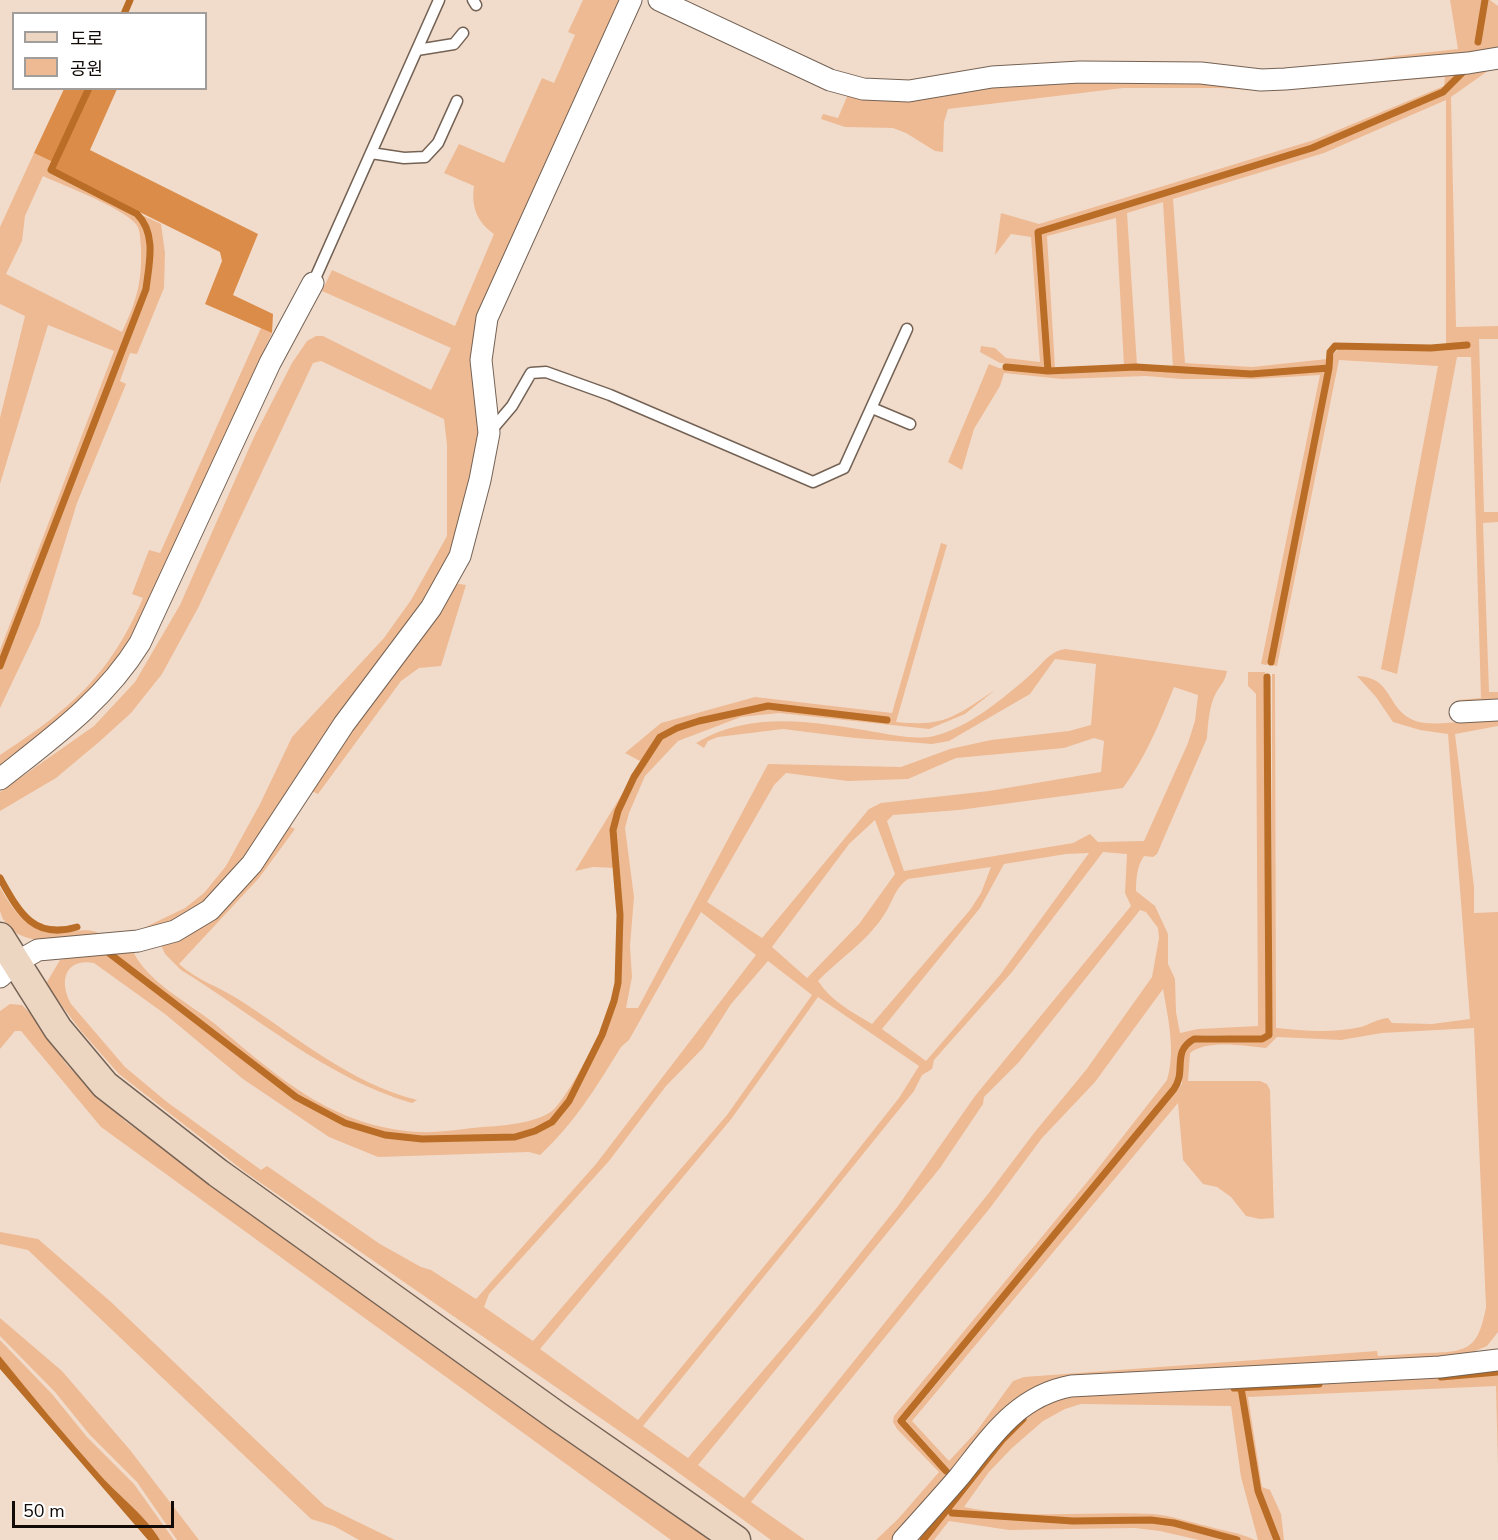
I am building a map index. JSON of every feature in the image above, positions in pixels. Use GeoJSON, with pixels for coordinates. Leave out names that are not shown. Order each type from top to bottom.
{"type":"FeatureCollection","features":[{"type":"Feature","properties":{"kind":"main road"},"geometry":{"type":"LineString","coordinates":[[0,937],[8,970],[105,1085],[157,1127],[547,1410],[736,1540]]}},
{"type":"Feature","properties":{"kind":"street"},"geometry":{"type":"LineString","coordinates":[[8,970],[38,950],[138,941],[174,931],[210,910],[246,871],[344,724],[391,664],[448,579],[460,556],[471,517],[489,433],[481,360],[487,318],[631,0]]}},
{"type":"Feature","properties":{"kind":"street"},"geometry":{"type":"LineString","coordinates":[[659,0],[830,80],[863,89],[909,90],[992,77],[1128,71],[1201,73],[1261,80],[1285,79],[1468,63],[1498,58]]}},
{"type":"Feature","properties":{"kind":"street"},"geometry":{"type":"LineString","coordinates":[[0,779],[102,696],[131,658],[270,363],[313,283]]}},
{"type":"Feature","properties":{"kind":"street"},"geometry":{"type":"LineString","coordinates":[[1460,712],[1498,710]]}},
{"type":"Feature","properties":{"kind":"street"},"geometry":{"type":"LineString","coordinates":[[903,1540],[993,1434],[1014,1413],[1049,1390],[1071,1386],[1440,1366],[1498,1360]]}},
{"type":"Feature","properties":{"kind":"lane"},"geometry":{"type":"LineString","coordinates":[[313,283],[439,0]]}},
{"type":"Feature","properties":{"kind":"lane"},"geometry":{"type":"LineString","coordinates":[[417,50],[454,44],[463,33]]}},
{"type":"Feature","properties":{"kind":"lane"},"geometry":{"type":"LineString","coordinates":[[371,153],[404,158],[425,157],[438,143],[457,101]]}},
{"type":"Feature","properties":{"kind":"lane"},"geometry":{"type":"LineString","coordinates":[[489,433],[512,406],[531,373],[546,372],[610,395],[813,482],[844,468],[907,329]]}},
{"type":"Feature","properties":{"kind":"lane"},"geometry":{"type":"LineString","coordinates":[[872,408],[910,424]]}},
{"type":"Feature","properties":{"kind":"green space"},"geometry":{"type":"Polygon","coordinates":[[[583,0],[625,0],[482,317],[480,448],[442,582],[253,852],[216,895],[178,921],[131,934],[185,908],[204,893],[226,866],[260,804],[292,737],[384,638],[411,600],[447,536],[447,445],[444,419],[321,361],[313,363],[198,608],[162,674],[131,713],[56,778],[0,811],[0,792],[94,726],[135,682],[180,605],[254,437],[292,363],[307,341],[316,336],[323,336],[431,390],[451,348],[322,291],[332,270],[455,326],[494,234],[483,224],[476,213],[473,201],[474,186],[444,173],[459,144],[504,163],[542,78],[554,83],[575,35],[568,32],[583,0]]]}},
{"type":"Feature","properties":{"kind":"green space"},"geometry":{"type":"Polygon","coordinates":[[[1450,0],[1490,0],[1498,6],[1498,53],[1286,75],[1395,56],[1458,49],[1450,0]]]}},
{"type":"Feature","properties":{"kind":"green space"},"geometry":{"type":"Polygon","coordinates":[[[1470,67],[1492,68],[1451,97],[1456,327],[1498,326],[1498,339],[1479,339],[1484,512],[1498,512],[1498,522],[1483,523],[1489,692],[1498,692],[1498,706],[1464,706],[1458,700],[1481,698],[1471,357],[1457,357],[1397,674],[1381,669],[1438,366],[1339,360],[1277,666],[1272,665],[1334,353],[1340,348],[1437,351],[1469,347],[1469,342],[1446,345],[1446,100],[1324,153],[1173,199],[1185,363],[1252,367],[1327,359],[1327,366],[1251,372],[1173,368],[1163,202],[1127,213],[1137,365],[1124,366],[1116,218],[1047,236],[1055,368],[1050,369],[1040,233],[1122,210],[1333,142],[1446,93],[1470,67]]]}},
{"type":"Feature","properties":{"kind":"green space"},"geometry":{"type":"Polygon","coordinates":[[[1463,69],[1443,91],[1313,146],[1036,230],[1046,369],[1000,363],[980,352],[981,346],[995,348],[1006,358],[1040,362],[1031,237],[1011,234],[995,255],[1001,213],[1039,224],[1314,140],[1444,86],[1445,77],[1270,91],[1219,88],[1123,88],[948,109],[944,122],[943,152],[935,151],[906,133],[893,128],[845,127],[821,119],[823,114],[838,118],[849,92],[1052,79],[1463,69]]]}},
{"type":"Feature","properties":{"kind":"green space"},"geometry":{"type":"Polygon","coordinates":[[[34,153],[53,162],[49,170],[136,216],[146,232],[149,261],[139,305],[0,661],[0,650],[114,351],[48,325],[0,484],[0,418],[25,316],[0,304],[0,227],[34,153]],[[43,176],[25,216],[22,241],[6,274],[122,332],[135,300],[141,271],[138,227],[116,209],[43,176]]]}},
{"type":"Feature","properties":{"kind":"green space"},"geometry":{"type":"Polygon","coordinates":[[[138,213],[161,224],[165,253],[164,288],[137,354],[130,353],[120,381],[126,384],[77,503],[39,626],[0,708],[0,670],[148,290],[151,239],[138,213]]]}},
{"type":"Feature","properties":{"kind":"green space"},"geometry":{"type":"Polygon","coordinates":[[[261,328],[272,333],[125,651],[91,694],[0,765],[0,755],[47,722],[85,689],[116,649],[130,626],[143,598],[132,594],[149,550],[160,553],[261,328]]]}},
{"type":"Feature","properties":{"kind":"green space"},"geometry":{"type":"Polygon","coordinates":[[[989,364],[999,368],[1050,374],[1135,369],[1251,375],[1327,370],[1267,665],[1261,664],[1320,375],[1254,379],[1182,379],[1146,376],[1062,379],[1004,373],[1000,386],[974,429],[962,470],[948,462],[989,364]]]}},
{"type":"Feature","properties":{"kind":"green space"},"geometry":{"type":"Polygon","coordinates":[[[941,543],[947,545],[896,722],[927,723],[949,718],[995,690],[965,714],[929,729],[779,713],[741,717],[678,741],[645,776],[625,828],[634,897],[630,946],[632,977],[626,1008],[638,1008],[768,764],[901,767],[950,749],[991,740],[1069,731],[1091,725],[1096,664],[1055,659],[1030,694],[949,741],[932,744],[783,729],[718,737],[708,741],[704,748],[696,743],[739,726],[784,721],[829,725],[905,737],[934,736],[960,726],[985,711],[1020,684],[1050,656],[1065,649],[1227,671],[1212,704],[1207,738],[1157,854],[1153,857],[1144,856],[1140,864],[1136,891],[1155,906],[1168,934],[1168,964],[1175,979],[1176,1012],[1180,1033],[1198,1029],[1258,1026],[1256,694],[1248,686],[1248,672],[1265,672],[1267,1033],[1249,1037],[1202,1036],[1184,1043],[1179,1053],[1176,1083],[1173,1088],[899,1421],[948,1473],[948,1468],[906,1421],[1182,1084],[1183,1060],[1190,1046],[1195,1042],[1263,1042],[1272,1036],[1272,674],[1275,674],[1276,1028],[1330,1031],[1361,1027],[1388,1018],[1392,1023],[1432,1024],[1470,1019],[1448,734],[1420,730],[1393,722],[1376,697],[1357,676],[1377,682],[1404,715],[1413,720],[1443,723],[1498,717],[1498,726],[1455,734],[1474,887],[1474,913],[1498,912],[1498,1332],[1487,1346],[1463,1356],[1059,1384],[895,1540],[876,1540],[898,1519],[939,1472],[897,1429],[893,1422],[894,1416],[1092,1176],[1167,1080],[1171,1046],[1163,989],[1095,1082],[1042,1138],[990,1208],[751,1502],[805,1540],[771,1540],[654,1455],[245,1172],[119,1074],[81,1031],[46,985],[60,960],[104,952],[295,1099],[344,1124],[402,1139],[515,1138],[553,1124],[579,1088],[616,1002],[622,915],[615,830],[620,811],[650,752],[661,739],[677,730],[752,710],[792,709],[886,721],[887,718],[792,706],[751,707],[676,727],[659,736],[640,761],[625,753],[661,723],[755,697],[892,713],[941,543]],[[1174,687],[1146,752],[1123,788],[959,810],[893,815],[887,821],[904,871],[1073,843],[1090,834],[1098,842],[1144,841],[1188,743],[1195,721],[1198,695],[1174,687]],[[1094,738],[1064,748],[956,758],[908,779],[848,781],[786,773],[774,785],[707,902],[762,938],[869,809],[881,803],[989,791],[1101,772],[1104,741],[1094,738]],[[875,820],[849,844],[772,947],[807,978],[859,924],[895,874],[875,820]],[[1103,852],[1012,972],[934,1060],[932,1069],[922,1075],[914,1091],[643,1426],[688,1458],[815,1310],[898,1206],[975,1096],[1131,906],[1125,893],[1127,854],[1103,852]],[[1089,853],[1066,854],[1004,864],[980,908],[882,1029],[926,1061],[1000,975],[1089,853]],[[991,867],[908,879],[873,930],[818,981],[836,1000],[872,1024],[970,910],[981,893],[991,867]],[[1140,910],[1019,1062],[984,1097],[983,1104],[940,1168],[698,1465],[744,1498],[1086,1070],[1152,977],[1159,938],[1158,928],[1146,912],[1140,910]],[[701,912],[629,1040],[621,1047],[594,1090],[564,1131],[540,1155],[529,1152],[378,1157],[329,1137],[243,1079],[165,1014],[94,963],[76,964],[70,968],[65,980],[67,996],[71,1004],[125,1067],[167,1102],[261,1170],[267,1166],[380,1244],[421,1267],[431,1270],[476,1299],[596,1164],[756,955],[701,912]],[[768,961],[731,1004],[703,1048],[666,1086],[609,1161],[489,1294],[484,1307],[533,1341],[727,1115],[812,995],[768,961]],[[818,997],[732,1118],[540,1349],[638,1420],[816,1203],[899,1098],[919,1066],[818,997]],[[1474,1028],[1382,1033],[1341,1040],[1277,1037],[1266,1048],[1226,1044],[1197,1049],[1190,1053],[1188,1081],[1260,1081],[1267,1084],[1270,1090],[1274,1218],[1260,1219],[1246,1216],[1231,1197],[1217,1187],[1203,1184],[1183,1160],[1178,1103],[912,1421],[949,1461],[976,1432],[1013,1381],[1024,1377],[1377,1351],[1378,1356],[1439,1353],[1460,1350],[1474,1341],[1483,1322],[1486,1307],[1474,1028]]]}},
{"type":"Feature","properties":{"kind":"green space"},"geometry":{"type":"Polygon","coordinates":[[[453,583],[466,585],[441,666],[419,668],[401,681],[318,794],[309,790],[402,664],[453,583]]]}},
{"type":"Feature","properties":{"kind":"green space"},"geometry":{"type":"Polygon","coordinates":[[[633,776],[615,820],[613,840],[616,868],[593,867],[575,871],[633,776]]]}},
{"type":"Feature","properties":{"kind":"green space"},"geometry":{"type":"Polygon","coordinates":[[[287,825],[295,829],[259,878],[179,964],[200,979],[238,999],[346,1070],[368,1082],[417,1100],[412,1103],[380,1092],[321,1062],[181,970],[165,954],[161,945],[182,939],[210,920],[287,825]]]}},
{"type":"Feature","properties":{"kind":"green space"},"geometry":{"type":"Polygon","coordinates":[[[0,887],[16,912],[31,926],[49,933],[88,930],[105,936],[45,941],[30,939],[17,933],[7,925],[0,911],[0,887]]]}},
{"type":"Feature","properties":{"kind":"green space"},"geometry":{"type":"Polygon","coordinates":[[[132,949],[138,961],[157,981],[284,1080],[333,1110],[388,1128],[419,1132],[442,1131],[510,1125],[541,1117],[549,1113],[561,1101],[600,1034],[574,1092],[560,1112],[543,1126],[524,1133],[503,1135],[397,1136],[364,1129],[343,1121],[304,1100],[187,1013],[114,954],[132,949]]]}},
{"type":"Feature","properties":{"kind":"green space"},"geometry":{"type":"Polygon","coordinates":[[[10,1004],[22,1005],[30,1013],[67,1065],[125,1121],[710,1540],[671,1540],[101,1127],[21,1031],[15,1031],[0,1049],[0,1011],[10,1004]]]}},
{"type":"Feature","properties":{"kind":"green space"},"geometry":{"type":"Polygon","coordinates":[[[0,1232],[38,1239],[111,1302],[325,1506],[395,1540],[359,1540],[334,1526],[311,1519],[28,1250],[0,1244],[0,1232]]]}},
{"type":"Feature","properties":{"kind":"green space"},"geometry":{"type":"Polygon","coordinates":[[[0,1318],[62,1371],[130,1450],[199,1540],[177,1540],[137,1482],[90,1435],[55,1392],[0,1336],[0,1318]]]}},
{"type":"Feature","properties":{"kind":"green space"},"geometry":{"type":"Polygon","coordinates":[[[0,1340],[52,1394],[87,1437],[134,1484],[174,1540],[160,1540],[142,1517],[79,1452],[0,1356],[0,1340]]]}},
{"type":"Feature","properties":{"kind":"green space"},"geometry":{"type":"Polygon","coordinates":[[[1498,1374],[1498,1467],[1496,1386],[1248,1397],[1262,1487],[1270,1490],[1281,1514],[1284,1540],[1279,1540],[1259,1490],[1243,1389],[1498,1374]]]}},
{"type":"Feature","properties":{"kind":"green space"},"geometry":{"type":"Polygon","coordinates":[[[1240,1389],[1256,1491],[1275,1540],[1258,1540],[1241,1477],[1231,1406],[1081,1404],[1065,1409],[1043,1421],[1012,1448],[989,1472],[964,1507],[1035,1514],[1159,1515],[1237,1533],[1255,1540],[1242,1540],[1175,1522],[1151,1519],[1027,1518],[959,1512],[956,1515],[1073,1523],[1151,1522],[1174,1525],[1232,1540],[1199,1540],[1135,1528],[1009,1530],[949,1521],[934,1540],[925,1540],[995,1450],[1025,1418],[1039,1408],[1057,1401],[1107,1393],[1240,1389]]]}},
{"type":"Feature","properties":{"kind":"shaded area"},"geometry":{"type":"Polygon","coordinates":[[[64,90],[87,90],[53,162],[34,153],[64,90]]]}},
{"type":"Feature","properties":{"kind":"shaded area"},"geometry":{"type":"Polygon","coordinates":[[[90,90],[117,90],[90,150],[258,234],[233,295],[273,314],[272,333],[205,304],[222,261],[220,252],[53,169],[90,90]]]}},
{"type":"Feature","properties":{"kind":"shaded area"},"geometry":{"type":"Polygon","coordinates":[[[0,1356],[75,1447],[148,1523],[160,1540],[148,1540],[0,1369],[0,1356]]]}},
{"type":"Feature","properties":{"kind":"waterway"},"geometry":{"type":"LineString","coordinates":[[125,12],[130,0]]}},
{"type":"Feature","properties":{"kind":"waterway"},"geometry":{"type":"LineString","coordinates":[[1478,42],[1485,0]]}},
{"type":"Feature","properties":{"kind":"waterway"},"geometry":{"type":"LineString","coordinates":[[1048,371],[1038,232],[1312,148],[1443,92],[1466,69]]}},
{"type":"Feature","properties":{"kind":"waterway"},"geometry":{"type":"LineString","coordinates":[[0,666],[146,289],[150,260],[149,240],[143,222],[137,214],[51,170],[88,90]]}},
{"type":"Feature","properties":{"kind":"waterway"},"geometry":{"type":"LineString","coordinates":[[1329,368],[1330,352],[1335,346],[1431,348],[1467,345]]}},
{"type":"Feature","properties":{"kind":"waterway"},"geometry":{"type":"LineString","coordinates":[[1006,367],[1048,371],[1136,367],[1251,374],[1329,368],[1271,662]]}},
{"type":"Feature","properties":{"kind":"waterway"},"geometry":{"type":"LineString","coordinates":[[946,1471],[901,1421],[1174,1089],[1178,1082],[1181,1056],[1187,1044],[1194,1039],[1262,1039],[1269,1035],[1267,677]]}},
{"type":"Feature","properties":{"kind":"waterway"},"geometry":{"type":"LineString","coordinates":[[105,950],[296,1097],[345,1123],[385,1135],[422,1139],[515,1137],[535,1131],[552,1122],[569,1101],[602,1035],[618,983],[620,915],[613,830],[618,811],[634,777],[660,737],[677,728],[699,721],[768,706],[887,720]]}},
{"type":"Feature","properties":{"kind":"waterway"},"geometry":{"type":"LineString","coordinates":[[0,878],[21,912],[38,926],[49,930],[77,927]]}},
{"type":"Feature","properties":{"kind":"waterway"},"geometry":{"type":"LineString","coordinates":[[1441,1377],[1498,1372]]}},
{"type":"Feature","properties":{"kind":"waterway"},"geometry":{"type":"LineString","coordinates":[[1234,1388],[1319,1384]]}},
{"type":"Feature","properties":{"kind":"waterway"},"geometry":{"type":"LineString","coordinates":[[1241,1388],[1258,1491],[1277,1540]]}},
{"type":"Feature","properties":{"kind":"waterway"},"geometry":{"type":"LineString","coordinates":[[923,1540],[1002,1440],[1023,1419]]}},
{"type":"Feature","properties":{"kind":"waterway"},"geometry":{"type":"LineString","coordinates":[[952,1513],[1073,1521],[1151,1520],[1174,1523],[1237,1540]]}}]}
